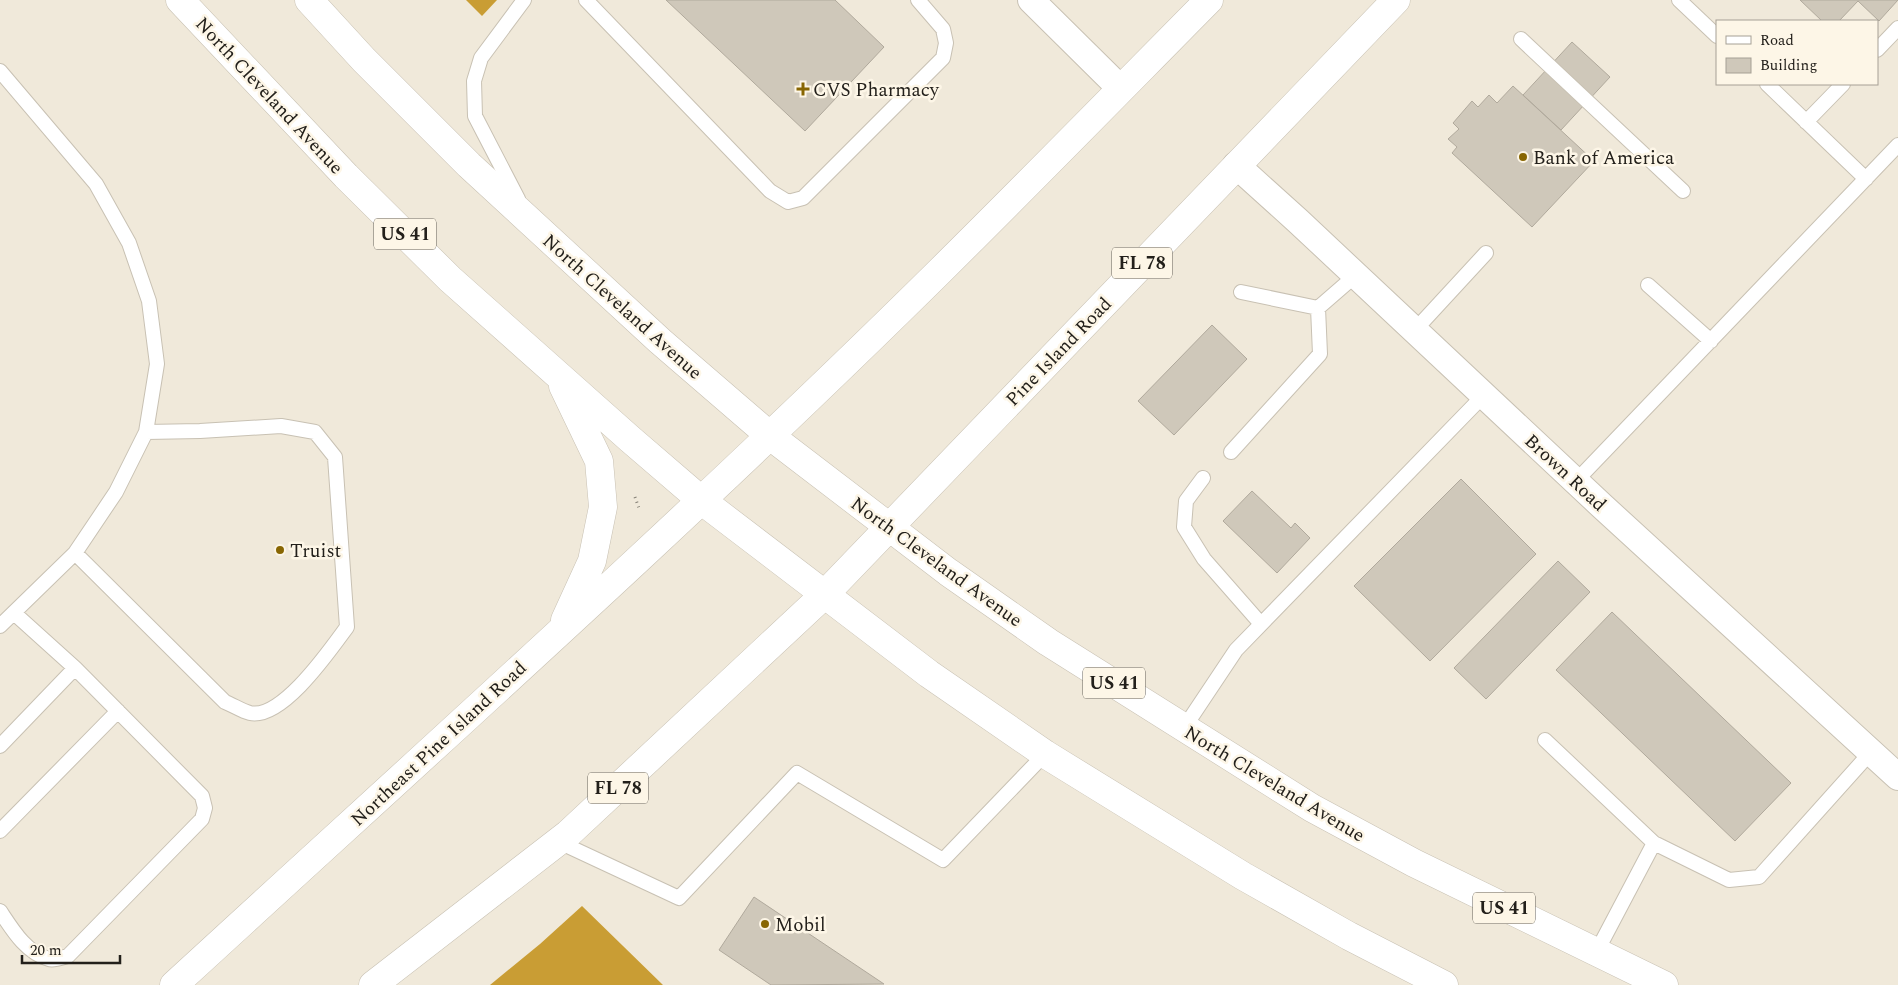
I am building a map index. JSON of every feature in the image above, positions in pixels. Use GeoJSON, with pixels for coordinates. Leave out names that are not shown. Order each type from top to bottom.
{"type":"FeatureCollection","features":[{"type":"Feature","properties":{"kind":"main road","name":"North Cleveland Avenue"},"geometry":{"type":"LineString","coordinates":[[180,0],[353,183],[450,279],[701,500],[929,674],[1046,754],[1243,876],[1349,936],[1444,985]]}},
{"type":"Feature","properties":{"kind":"main road","name":"North Cleveland Avenue"},"geometry":{"type":"LineString","coordinates":[[309,0],[364,60],[469,165],[660,341],[770,435],[948,572],[1048,642],[1312,808],[1414,863],[1664,985]]}},
{"type":"Feature","properties":{"kind":"main road"},"geometry":{"type":"LineString","coordinates":[[701,500],[941,271],[1209,0]]}},
{"type":"Feature","properties":{"kind":"main road","name":"Pine Island Road"},"geometry":{"type":"LineString","coordinates":[[824,595],[1396,0]]}},
{"type":"Feature","properties":{"kind":"main road"},"geometry":{"type":"LineString","coordinates":[[557,375],[599,461],[603,507],[592,561],[560,630]]}},
{"type":"Feature","properties":{"kind":"main road","name":"Northeast Pine Island Road"},"geometry":{"type":"LineString","coordinates":[[174,985],[701,500]]}},
{"type":"Feature","properties":{"kind":"main road","name":"FL 78"},"geometry":{"type":"LineString","coordinates":[[373,985],[558,842],[824,595]]}},
{"type":"Feature","properties":{"kind":"street"},"geometry":{"type":"LineString","coordinates":[[1031,0],[1121,89]]}},
{"type":"Feature","properties":{"kind":"street","name":"Brown Road"},"geometry":{"type":"LineString","coordinates":[[1236,166],[1898,777]]}},
{"type":"Feature","properties":{"kind":"lane"},"geometry":{"type":"LineString","coordinates":[[524,0],[481,58],[474,81],[475,116],[530,222]]}},
{"type":"Feature","properties":{"kind":"lane"},"geometry":{"type":"LineString","coordinates":[[586,0],[770,191],[788,202],[803,198],[943,58],[946,43],[943,29],[921,1]]}},
{"type":"Feature","properties":{"kind":"lane"},"geometry":{"type":"LineString","coordinates":[[1680,0],[1716,35]]}},
{"type":"Feature","properties":{"kind":"lane"},"geometry":{"type":"LineString","coordinates":[[1878,49],[1898,28]]}},
{"type":"Feature","properties":{"kind":"lane"},"geometry":{"type":"LineString","coordinates":[[1520,39],[1683,191]]}},
{"type":"Feature","properties":{"kind":"lane"},"geometry":{"type":"LineString","coordinates":[[0,71],[96,184],[129,243],[149,302],[157,364],[146,432],[116,492],[75,554],[0,626]]}},
{"type":"Feature","properties":{"kind":"lane"},"geometry":{"type":"LineString","coordinates":[[1768,85],[1866,179]]}},
{"type":"Feature","properties":{"kind":"lane"},"geometry":{"type":"LineString","coordinates":[[1806,122],[1843,85]]}},
{"type":"Feature","properties":{"kind":"lane"},"geometry":{"type":"LineString","coordinates":[[1576,481],[1898,145]]}},
{"type":"Feature","properties":{"kind":"lane"},"geometry":{"type":"LineString","coordinates":[[1415,330],[1486,253]]}},
{"type":"Feature","properties":{"kind":"lane"},"geometry":{"type":"LineString","coordinates":[[1318,308],[1356,275]]}},
{"type":"Feature","properties":{"kind":"lane"},"geometry":{"type":"LineString","coordinates":[[1648,285],[1711,341]]}},
{"type":"Feature","properties":{"kind":"lane"},"geometry":{"type":"LineString","coordinates":[[1240,292],[1318,308]]}},
{"type":"Feature","properties":{"kind":"lane"},"geometry":{"type":"LineString","coordinates":[[1232,452],[1320,354],[1318,308]]}},
{"type":"Feature","properties":{"kind":"lane"},"geometry":{"type":"LineString","coordinates":[[1184,728],[1236,650],[1484,395]]}},
{"type":"Feature","properties":{"kind":"lane"},"geometry":{"type":"LineString","coordinates":[[75,554],[225,702],[251,714],[273,709],[314,673],[347,628],[335,456],[315,432],[282,426],[146,432]]}},
{"type":"Feature","properties":{"kind":"lane"},"geometry":{"type":"LineString","coordinates":[[1203,478],[1186,501],[1184,527],[1204,559],[1261,624]]}},
{"type":"Feature","properties":{"kind":"lane"},"geometry":{"type":"LineString","coordinates":[[0,911],[16,936],[34,952],[50,960],[68,956],[202,819],[206,808],[202,796],[75,668],[14,613]]}},
{"type":"Feature","properties":{"kind":"lane"},"geometry":{"type":"LineString","coordinates":[[0,746],[75,668]]}},
{"type":"Feature","properties":{"kind":"lane"},"geometry":{"type":"LineString","coordinates":[[0,831],[118,711]]}},
{"type":"Feature","properties":{"kind":"lane"},"geometry":{"type":"LineString","coordinates":[[1544,740],[1654,843],[1729,880],[1759,877],[1871,752]]}},
{"type":"Feature","properties":{"kind":"lane"},"geometry":{"type":"LineString","coordinates":[[558,842],[679,898],[797,773],[943,860],[1046,754]]}},
{"type":"Feature","properties":{"kind":"lane"},"geometry":{"type":"LineString","coordinates":[[1596,953],[1654,843]]}},
{"type":"Feature","properties":{"kind":"path"},"geometry":{"type":"LineString","coordinates":[[639,491],[636,497],[640,512]]}},
{"type":"Feature","properties":{"kind":"path"},"geometry":{"type":"LineString","coordinates":[[628,497],[636,497]]}},
{"type":"Feature","properties":{"kind":"shaded area"},"geometry":{"type":"Polygon","coordinates":[[[466,0],[497,0],[482,16],[466,0]]]}},
{"type":"Feature","properties":{"kind":"shaded area"},"geometry":{"type":"Polygon","coordinates":[[[582,906],[663,985],[490,985],[540,944],[582,906]]]}},
{"type":"Feature","properties":{"kind":"building","name":"CVS Pharmacy"},"geometry":{"type":"Polygon","coordinates":[[[666,0],[835,0],[884,47],[805,131],[666,0]]]}},
{"type":"Feature","properties":{"kind":"building"},"geometry":{"type":"Polygon","coordinates":[[[1800,0],[1898,0],[1879,21],[1858,1],[1840,20],[1821,20],[1800,0]]]}},
{"type":"Feature","properties":{"kind":"building"},"geometry":{"type":"Polygon","coordinates":[[[1572,42],[1610,77],[1561,130],[1523,95],[1572,42]]]}},
{"type":"Feature","properties":{"kind":"building","name":"Bank of America"},"geometry":{"type":"Polygon","coordinates":[[[1513,86],[1594,161],[1532,227],[1452,153],[1457,147],[1448,139],[1459,129],[1453,123],[1472,101],[1478,107],[1489,95],[1497,103],[1513,86]]]}},
{"type":"Feature","properties":{"kind":"building"},"geometry":{"type":"Polygon","coordinates":[[[1212,325],[1247,359],[1174,435],[1138,401],[1212,325]]]}},
{"type":"Feature","properties":{"kind":"building"},"geometry":{"type":"Polygon","coordinates":[[[1461,479],[1536,554],[1430,661],[1354,586],[1461,479]]]}},
{"type":"Feature","properties":{"kind":"building"},"geometry":{"type":"Polygon","coordinates":[[[1252,491],[1291,528],[1295,523],[1310,538],[1277,573],[1223,521],[1252,491]]]}},
{"type":"Feature","properties":{"kind":"building"},"geometry":{"type":"Polygon","coordinates":[[[1558,561],[1590,592],[1486,699],[1454,668],[1558,561]]]}},
{"type":"Feature","properties":{"kind":"building"},"geometry":{"type":"Polygon","coordinates":[[[1612,612],[1791,783],[1735,841],[1556,670],[1612,612]]]}},
{"type":"Feature","properties":{"kind":"building","name":"Mobil"},"geometry":{"type":"Polygon","coordinates":[[[754,897],[884,984],[771,985],[719,950],[754,897]]]}},
{"type":"Feature","properties":{"kind":"place","name":"CVS Pharmacy"},"geometry":{"type":"Point","coordinates":[803,89]}},
{"type":"Feature","properties":{"kind":"place","name":"Bank of America"},"geometry":{"type":"Point","coordinates":[1523,157]}},
{"type":"Feature","properties":{"kind":"place","name":"Truist"},"geometry":{"type":"Point","coordinates":[280,550]}},
{"type":"Feature","properties":{"kind":"place","name":"Mobil"},"geometry":{"type":"Point","coordinates":[765,924]}}]}
